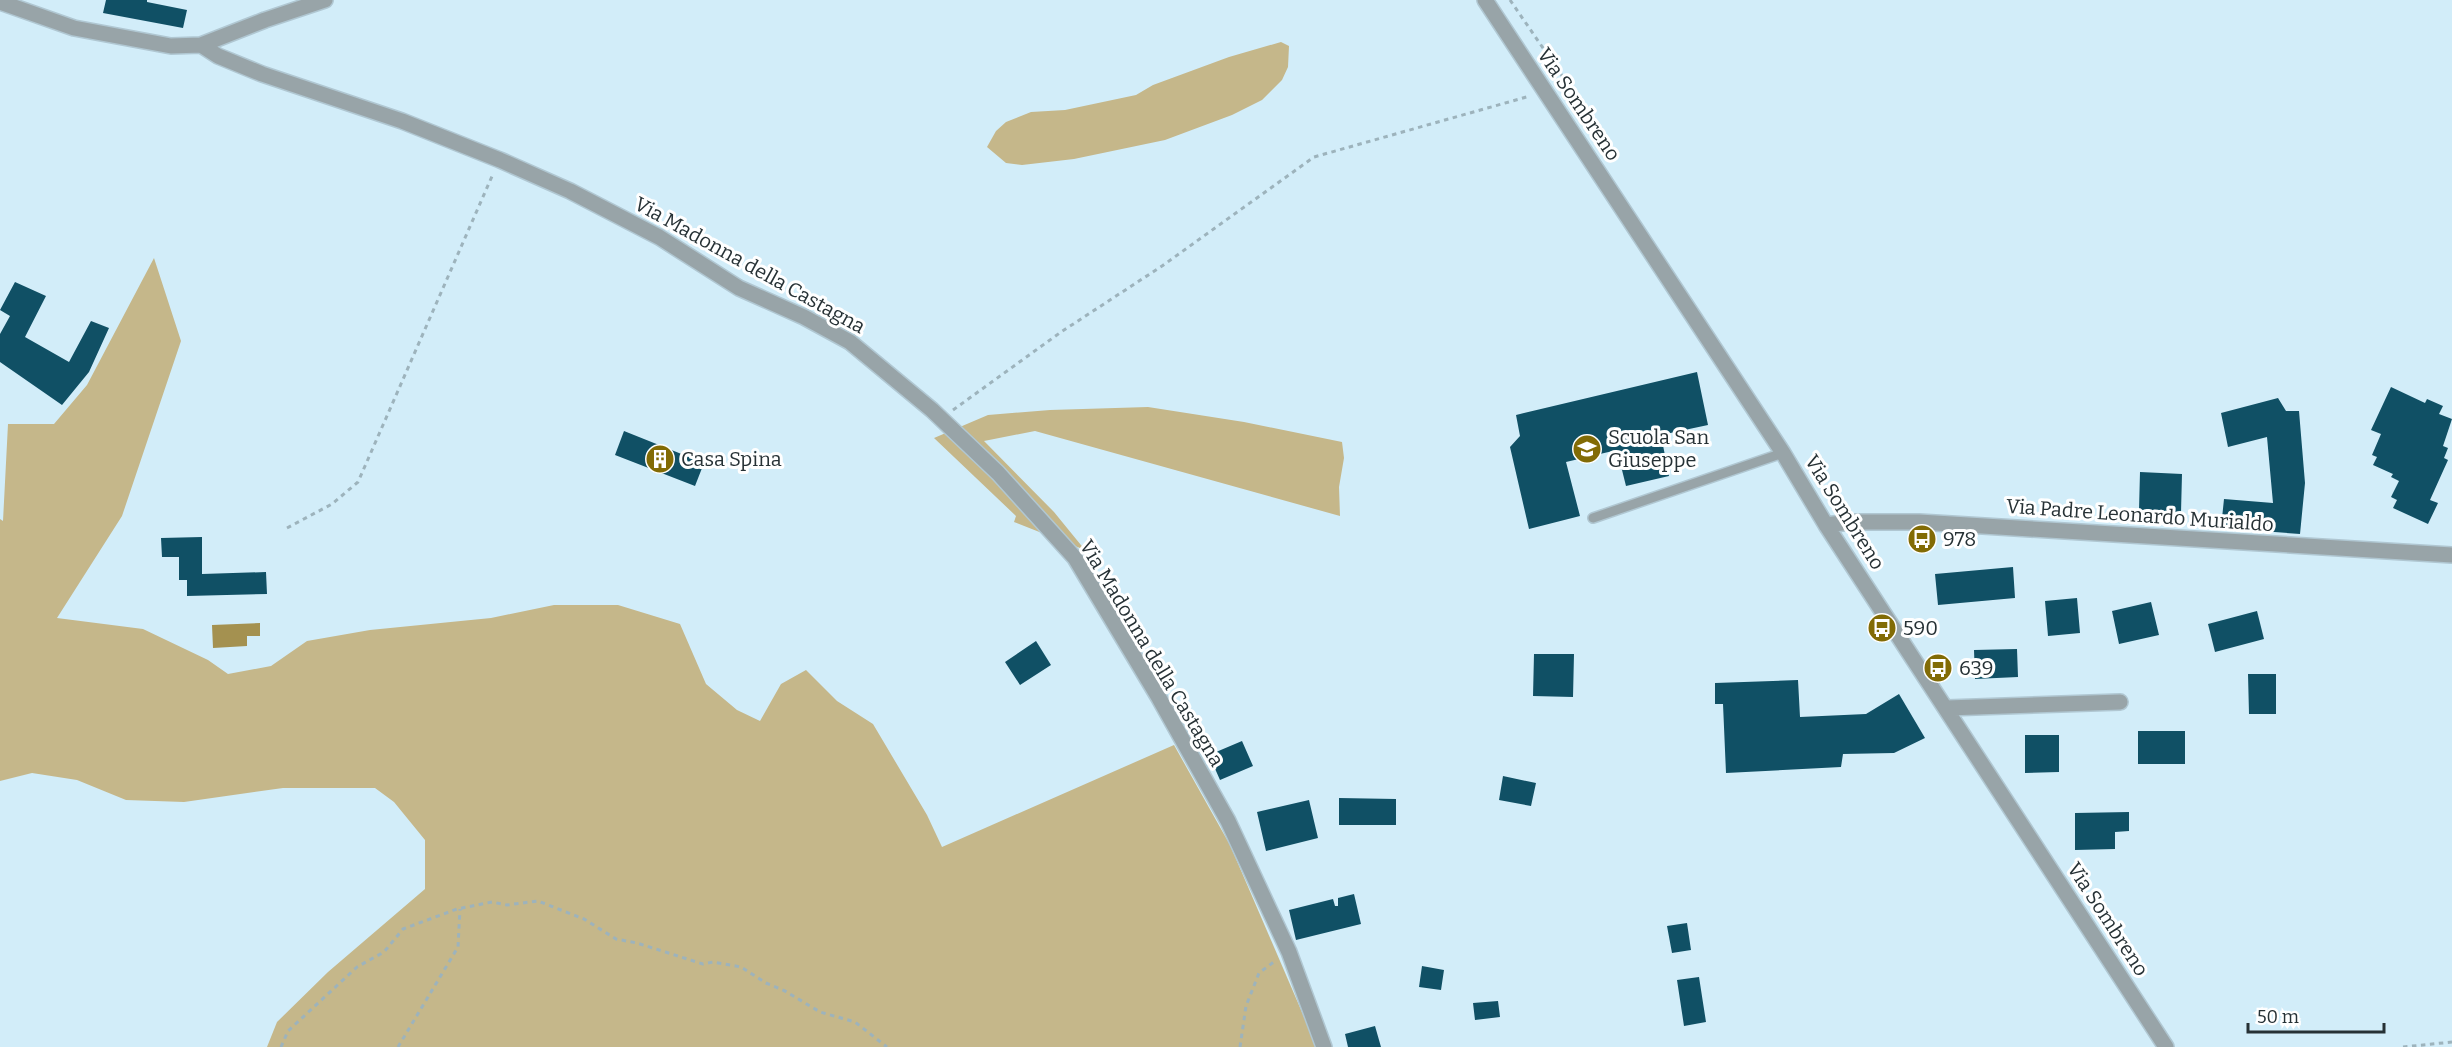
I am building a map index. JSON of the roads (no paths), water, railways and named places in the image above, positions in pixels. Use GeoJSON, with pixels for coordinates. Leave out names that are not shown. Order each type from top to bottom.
{"type":"FeatureCollection","features":[{"type":"Feature","properties":{"kind":"street"},"geometry":{"type":"LineString","coordinates":[[0,2],[74,28],[171,46],[201,45],[265,20],[326,0]]}},
{"type":"Feature","properties":{"kind":"street","name":"Via Sombreno"},"geometry":{"type":"LineString","coordinates":[[1485,0],[1783,453],[1826,525],[2166,1047]]}},
{"type":"Feature","properties":{"kind":"street","name":"Via Madonna della Castagna"},"geometry":{"type":"LineString","coordinates":[[201,45],[218,56],[262,74],[402,121],[500,160],[580,196],[659,237],[739,288],[804,317],[850,342],[944,423],[998,473],[1075,558],[1159,698],[1228,821],[1288,952],[1324,1047]]}},
{"type":"Feature","properties":{"kind":"street","name":"Via Padre Leonardo Murialdo"},"geometry":{"type":"LineString","coordinates":[[1826,525],[1850,522],[1919,522],[2452,555]]}},
{"type":"Feature","properties":{"kind":"street"},"geometry":{"type":"LineString","coordinates":[[1947,708],[2120,702]]}},
{"type":"Feature","properties":{"kind":"lane"},"geometry":{"type":"LineString","coordinates":[[1593,518],[1783,453]]}},
{"type":"Feature","properties":{"kind":"place","name":"Scuola San Giuseppe"},"geometry":{"type":"Point","coordinates":[1587,449]}},
{"type":"Feature","properties":{"kind":"place","name":"Casa Spina"},"geometry":{"type":"Point","coordinates":[660,459]}},
{"type":"Feature","properties":{"kind":"place","name":"978"},"geometry":{"type":"Point","coordinates":[1922,539]}},
{"type":"Feature","properties":{"kind":"place","name":"590"},"geometry":{"type":"Point","coordinates":[1882,628]}},
{"type":"Feature","properties":{"kind":"place","name":"639"},"geometry":{"type":"Point","coordinates":[1938,668]}}]}
